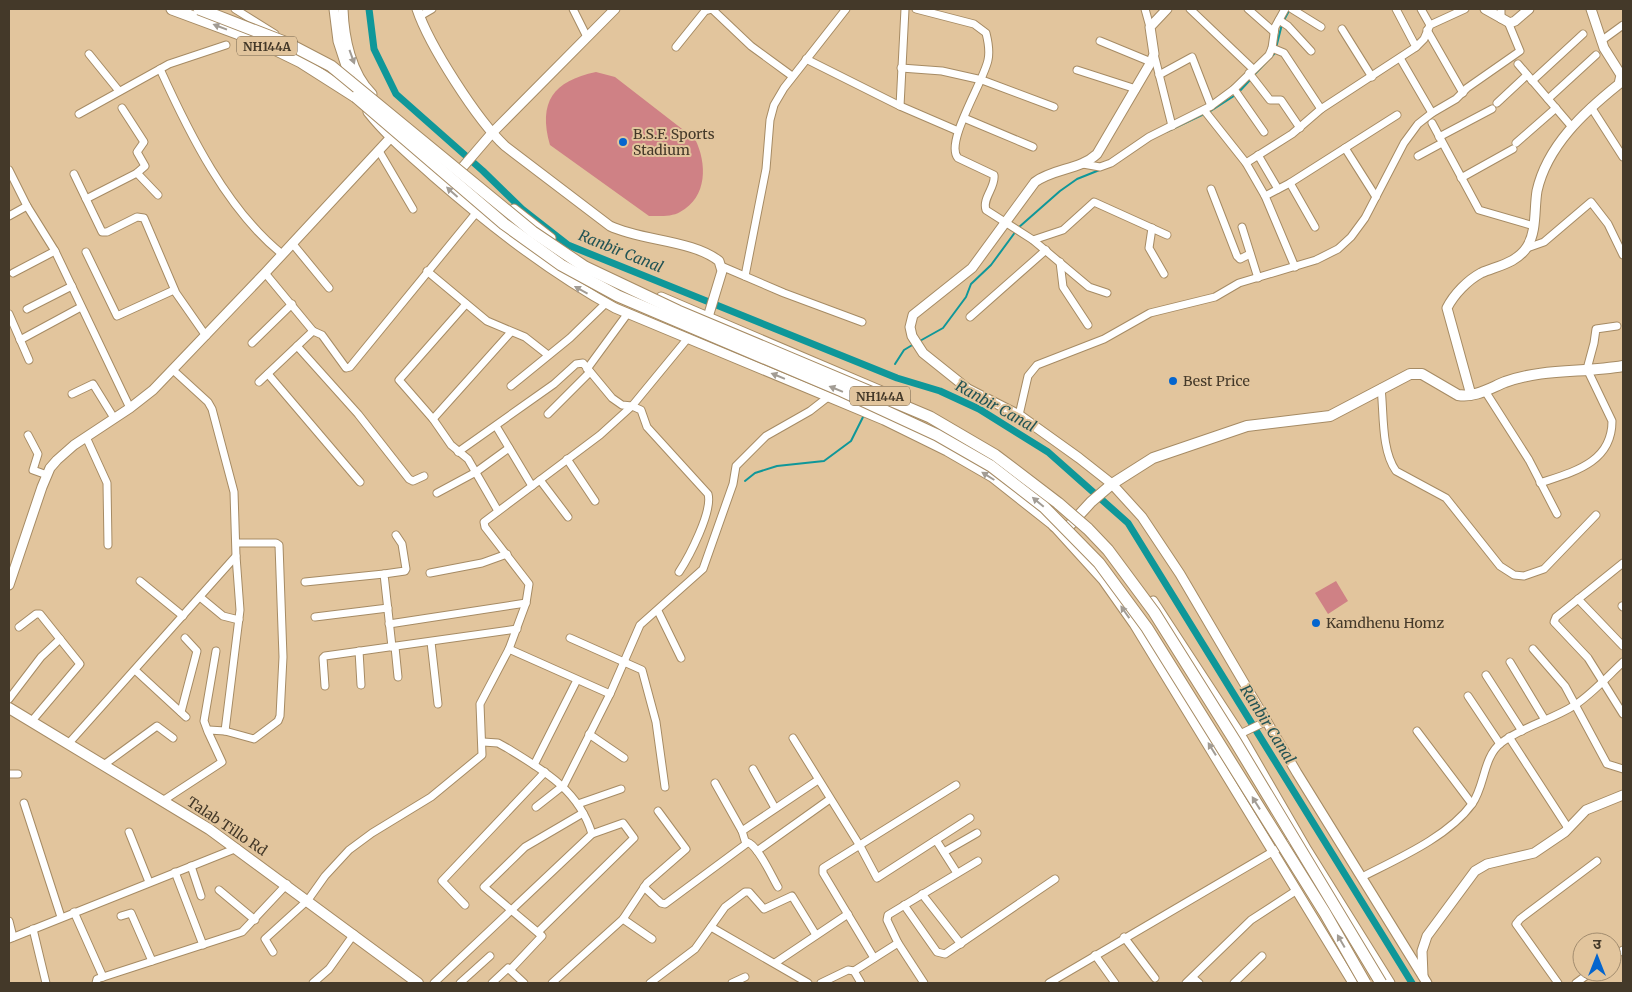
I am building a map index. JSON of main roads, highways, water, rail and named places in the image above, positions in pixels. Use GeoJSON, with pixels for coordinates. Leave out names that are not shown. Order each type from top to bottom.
{"type":"FeatureCollection","features":[{"type":"Feature","properties":{"kind":"highway","name":"NH144A"},"geometry":{"type":"LineString","coordinates":[[172,9],[258,41],[320,73],[356,98],[511,229],[561,266],[618,296],[937,435],[992,466],[1026,492],[1081,544],[1120,589],[1325,913],[1365,983]]}},
{"type":"Feature","properties":{"kind":"highway","name":"NH144A"},"geometry":{"type":"LineString","coordinates":[[199,9],[287,43],[331,66],[533,232],[585,267],[678,311],[930,417],[995,455],[1058,503],[1088,529],[1108,550],[1154,612],[1236,741],[1381,983]]}},
{"type":"Feature","properties":{"kind":"main road"},"geometry":{"type":"LineString","coordinates":[[1054,526],[1065,528],[1070,526],[1091,502],[1109,486],[1153,458],[1216,435],[1258,424],[1330,416],[1345,410],[1402,376],[1416,374],[1430,378],[1458,395],[1471,396],[1531,375],[1623,366]]}},
{"type":"Feature","properties":{"kind":"main road","name":"Talab Tillo Rd"},"geometry":{"type":"LineString","coordinates":[[9,708],[164,800],[237,848],[418,983]]}},
{"type":"Feature","properties":{"kind":"waterway","name":"Ranbir Canal"},"geometry":{"type":"LineString","coordinates":[[369,9],[374,49],[396,94],[483,171],[522,209],[568,245],[897,378],[940,391],[979,409],[1048,452],[1128,523],[1412,983]]}},
{"type":"Feature","properties":{"kind":"waterway"},"geometry":{"type":"LineString","coordinates":[[1284,20],[1290,9]]}},
{"type":"Feature","properties":{"kind":"waterway"},"geometry":{"type":"LineString","coordinates":[[1276,48],[1282,24]]}},
{"type":"Feature","properties":{"kind":"waterway"},"geometry":{"type":"LineString","coordinates":[[1253,76],[1275,53]]}},
{"type":"Feature","properties":{"kind":"waterway"},"geometry":{"type":"LineString","coordinates":[[1209,112],[1237,94],[1250,80]]}},
{"type":"Feature","properties":{"kind":"waterway"},"geometry":{"type":"LineString","coordinates":[[1166,132],[1204,114]]}},
{"type":"Feature","properties":{"kind":"waterway"},"geometry":{"type":"LineString","coordinates":[[1018,228],[1060,191],[1077,179],[1102,169]]}},
{"type":"Feature","properties":{"kind":"waterway"},"geometry":{"type":"LineString","coordinates":[[918,342],[943,328],[966,297],[971,284],[991,265],[1016,231]]}},
{"type":"Feature","properties":{"kind":"waterway"},"geometry":{"type":"LineString","coordinates":[[895,364],[904,350],[914,344]]}},
{"type":"Feature","properties":{"kind":"waterway"},"geometry":{"type":"LineString","coordinates":[[745,481],[755,473],[777,466],[824,461],[851,441],[864,415]]}},
{"type":"Feature","properties":{"kind":"place","name":"B.S.F. Sports Stadium"},"geometry":{"type":"Point","coordinates":[623,142]}},
{"type":"Feature","properties":{"kind":"place","name":"Best Price"},"geometry":{"type":"Point","coordinates":[1173,381]}},
{"type":"Feature","properties":{"kind":"place","name":"Kamdhenu Homz"},"geometry":{"type":"Point","coordinates":[1316,623]}}]}
